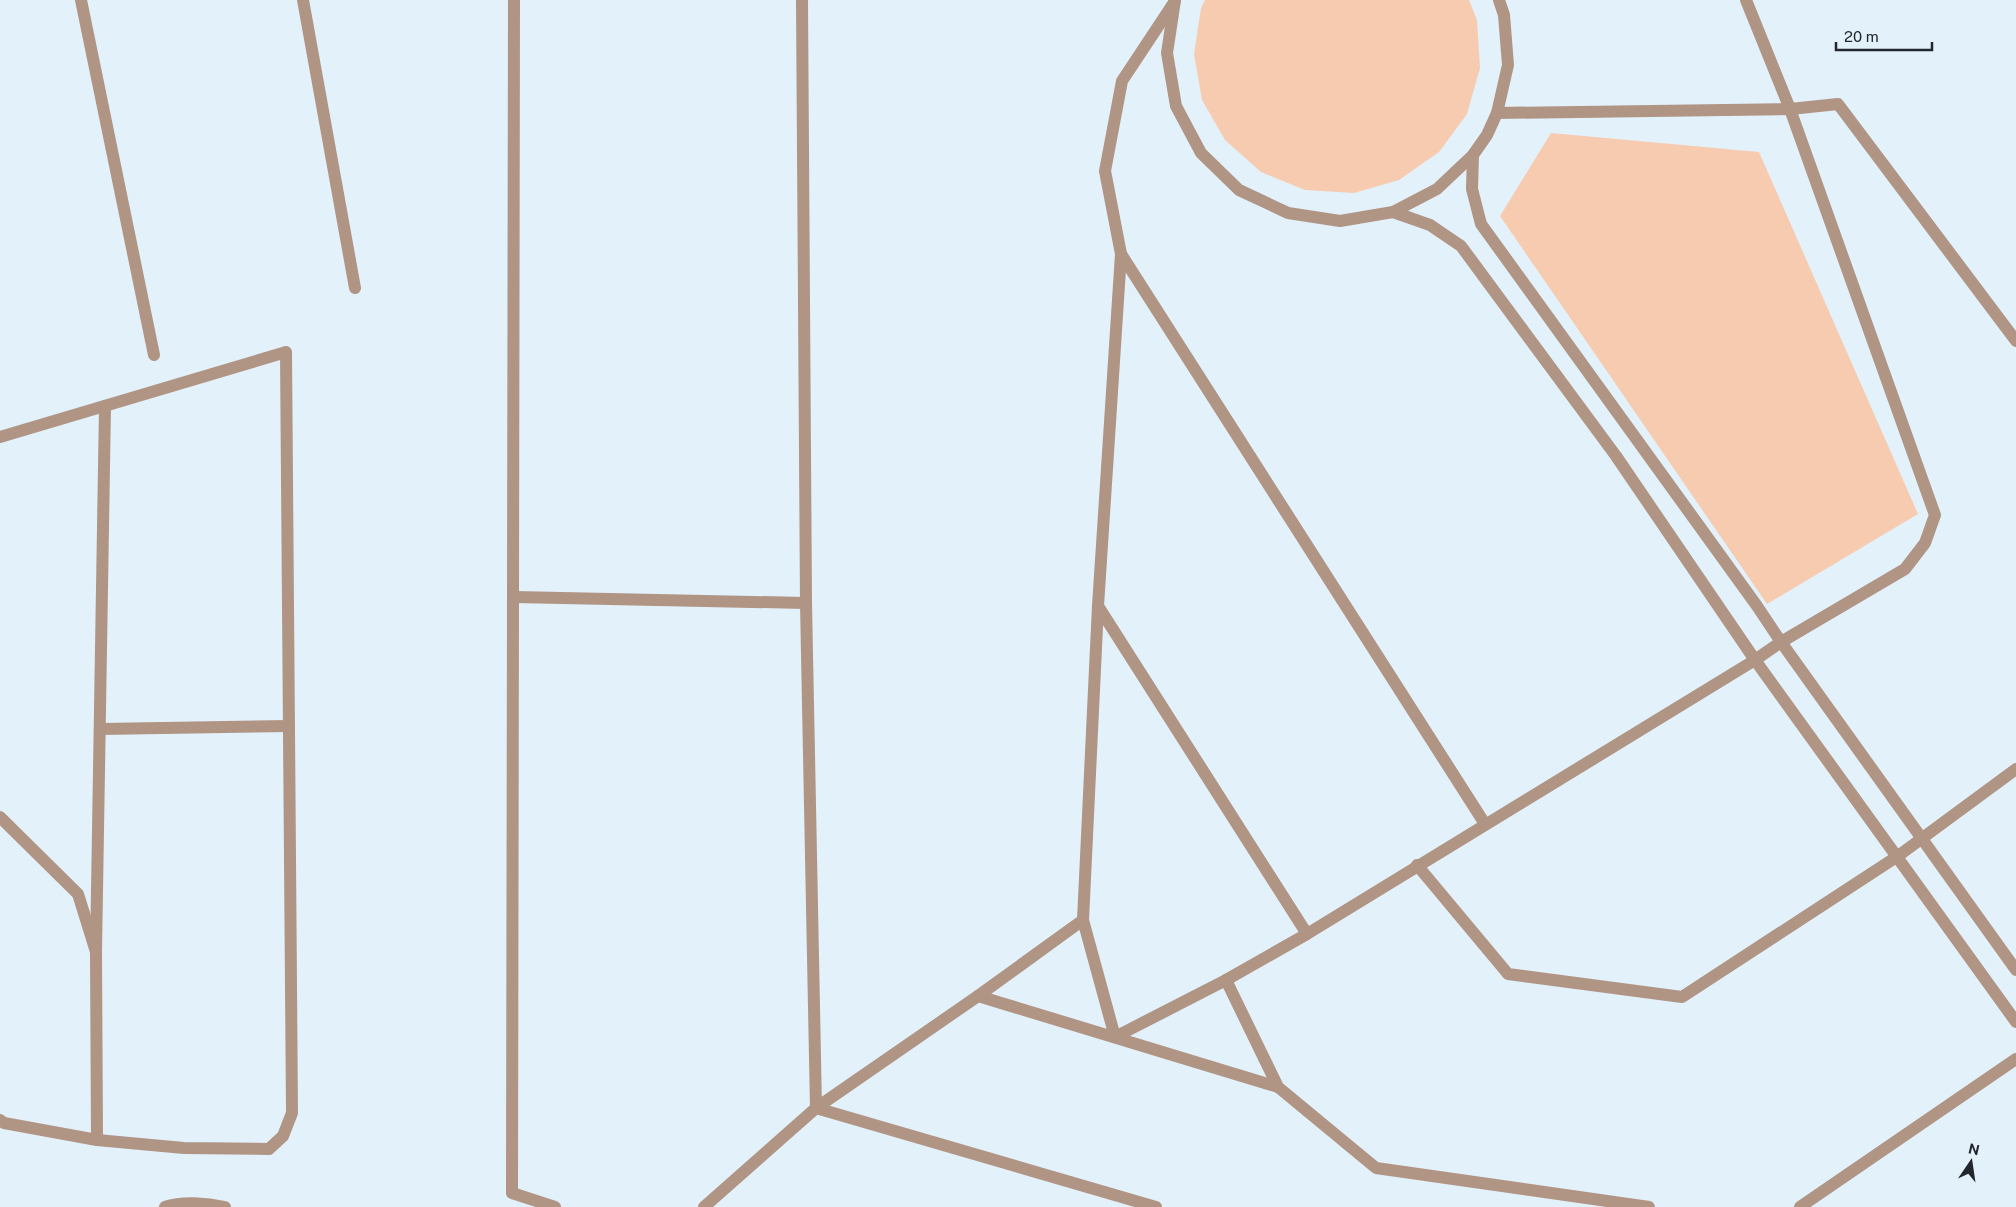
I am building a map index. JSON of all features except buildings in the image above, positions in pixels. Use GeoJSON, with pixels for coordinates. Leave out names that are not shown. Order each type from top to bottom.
{"type":"FeatureCollection","features":[{"type":"Feature","properties":{"kind":"street"},"geometry":{"type":"LineString","coordinates":[[81,0],[154,355]]}},
{"type":"Feature","properties":{"kind":"street"},"geometry":{"type":"LineString","coordinates":[[303,0],[356,288]]}},
{"type":"Feature","properties":{"kind":"street"},"geometry":{"type":"LineString","coordinates":[[514,0],[512,1193],[555,1207]]}},
{"type":"Feature","properties":{"kind":"street"},"geometry":{"type":"LineString","coordinates":[[802,0],[806,603],[816,1108]]}},
{"type":"Feature","properties":{"kind":"street"},"geometry":{"type":"LineString","coordinates":[[1175,0],[1167,54],[1176,106],[1201,153],[1240,190],[1288,213],[1340,221],[1393,212],[1437,190],[1473,155],[1487,135],[1497,113],[1508,65],[1504,15],[1499,0]]}},
{"type":"Feature","properties":{"kind":"street"},"geometry":{"type":"LineString","coordinates":[[1115,1037],[1083,920],[1098,606],[1121,254],[1105,171],[1122,81],[1175,0]]}},
{"type":"Feature","properties":{"kind":"street"},"geometry":{"type":"LineString","coordinates":[[1115,1037],[1226,980],[1307,934],[1755,660],[1781,642],[1905,568],[1925,543],[1935,516],[1790,109],[1746,0]]}},
{"type":"Feature","properties":{"kind":"street"},"geometry":{"type":"LineString","coordinates":[[1497,113],[1790,109],[1838,104],[2016,340]]}},
{"type":"Feature","properties":{"kind":"street"},"geometry":{"type":"LineString","coordinates":[[1473,155],[1472,189],[1481,224],[2016,970]]}},
{"type":"Feature","properties":{"kind":"street"},"geometry":{"type":"LineString","coordinates":[[1393,212],[1430,225],[1461,246],[1616,456],[1755,660],[2016,1022]]}},
{"type":"Feature","properties":{"kind":"street"},"geometry":{"type":"LineString","coordinates":[[1121,254],[1485,824]]}},
{"type":"Feature","properties":{"kind":"street"},"geometry":{"type":"LineString","coordinates":[[0,438],[286,352],[292,1113],[283,1136],[269,1150],[184,1148],[97,1140],[4,1123],[0,1120]]}},
{"type":"Feature","properties":{"kind":"street"},"geometry":{"type":"LineString","coordinates":[[97,1140],[96,952],[106,406]]}},
{"type":"Feature","properties":{"kind":"street"},"geometry":{"type":"LineString","coordinates":[[514,598],[806,603]]}},
{"type":"Feature","properties":{"kind":"street"},"geometry":{"type":"LineString","coordinates":[[1098,606],[1307,934]]}},
{"type":"Feature","properties":{"kind":"street"},"geometry":{"type":"LineString","coordinates":[[100,729],[289,726]]}},
{"type":"Feature","properties":{"kind":"street"},"geometry":{"type":"LineString","coordinates":[[1418,865],[1508,974],[1682,997],[1898,856],[2016,769]]}},
{"type":"Feature","properties":{"kind":"street"},"geometry":{"type":"LineString","coordinates":[[0,816],[78,894],[96,952]]}},
{"type":"Feature","properties":{"kind":"street"},"geometry":{"type":"LineString","coordinates":[[704,1207],[816,1108],[978,996],[1083,920]]}},
{"type":"Feature","properties":{"kind":"street"},"geometry":{"type":"LineString","coordinates":[[1226,980],[1278,1087]]}},
{"type":"Feature","properties":{"kind":"street"},"geometry":{"type":"LineString","coordinates":[[978,996],[1278,1087],[1376,1168],[1649,1207]]}},
{"type":"Feature","properties":{"kind":"street"},"geometry":{"type":"LineString","coordinates":[[1800,1207],[2016,1059]]}},
{"type":"Feature","properties":{"kind":"street"},"geometry":{"type":"LineString","coordinates":[[816,1108],[1156,1207]]}},
{"type":"Feature","properties":{"kind":"street"},"geometry":{"type":"LineString","coordinates":[[164,1207],[210,1204],[225,1207]]}},
{"type":"Feature","properties":{"kind":"shaded area"},"geometry":{"type":"Polygon","coordinates":[[[1205,0],[1469,0],[1477,20],[1480,68],[1467,114],[1439,152],[1399,180],[1354,193],[1305,190],[1261,172],[1225,140],[1202,100],[1194,54],[1201,8],[1205,0]]]}},
{"type":"Feature","properties":{"kind":"shaded area"},"geometry":{"type":"Polygon","coordinates":[[[1551,133],[1759,152],[1918,514],[1767,604],[1500,216],[1551,133]]]}}]}
